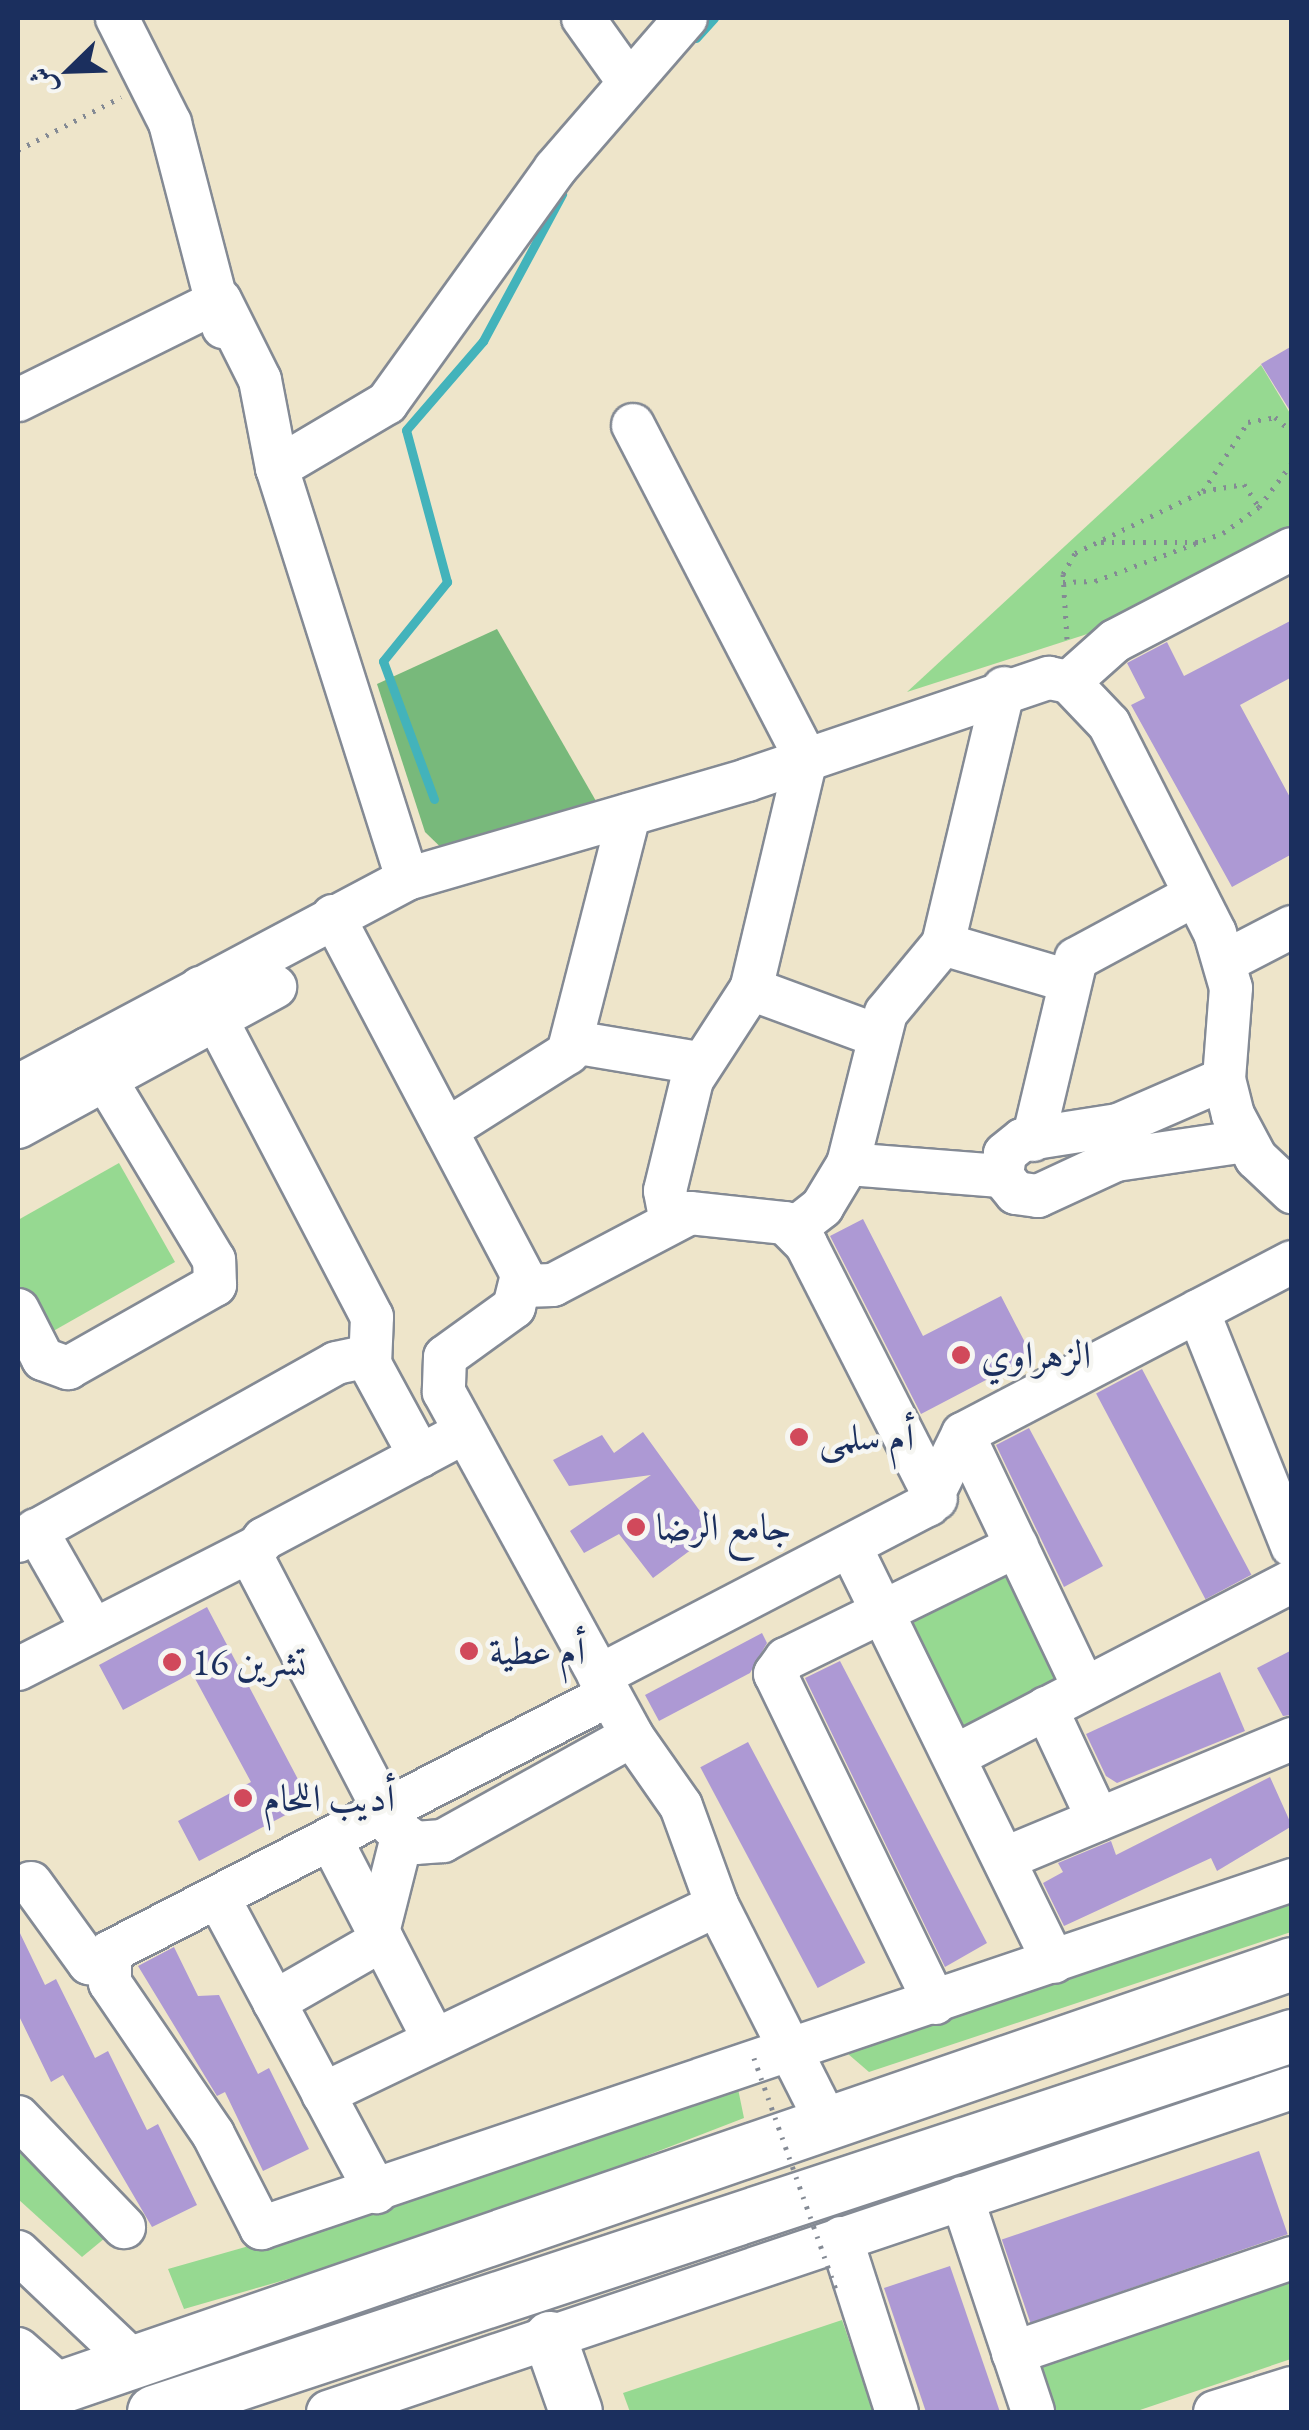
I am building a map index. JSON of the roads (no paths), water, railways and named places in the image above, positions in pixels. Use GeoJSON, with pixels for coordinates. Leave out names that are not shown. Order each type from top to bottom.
{"type":"FeatureCollection","features":[{"type":"Feature","properties":{"kind":"main road"},"geometry":{"type":"LineString","coordinates":[[39,2394],[1292,1964]]}},
{"type":"Feature","properties":{"kind":"main road"},"geometry":{"type":"LineString","coordinates":[[154,2412],[1292,2036]]}},
{"type":"Feature","properties":{"kind":"main road"},"geometry":{"type":"LineString","coordinates":[[550,2338],[576,2412]]}},
{"type":"Feature","properties":{"kind":"street"},"geometry":{"type":"LineString","coordinates":[[117,18],[150,82],[191,186],[220,300],[260,380],[277,468],[407,878]]}},
{"type":"Feature","properties":{"kind":"street"},"geometry":{"type":"LineString","coordinates":[[583,18],[628,81]]}},
{"type":"Feature","properties":{"kind":"street"},"geometry":{"type":"LineString","coordinates":[[277,468],[387,403],[628,81],[686,18]]}},
{"type":"Feature","properties":{"kind":"street"},"geometry":{"type":"LineString","coordinates":[[18,400],[220,300]]}},
{"type":"Feature","properties":{"kind":"street"},"geometry":{"type":"LineString","coordinates":[[634,425],[806,759],[751,989],[698,1063],[666,1191],[671,1220]]}},
{"type":"Feature","properties":{"kind":"street"},"geometry":{"type":"LineString","coordinates":[[18,1127],[96,1064],[208,1003],[334,916],[407,878],[629,815],[806,759],[1004,688],[1069,682],[1115,642],[1289,556]]}},
{"type":"Feature","properties":{"kind":"street"},"geometry":{"type":"LineString","coordinates":[[1069,682],[1109,724],[1226,961],[1224,1079],[1246,1140],[1292,1192]]}},
{"type":"Feature","properties":{"kind":"street"},"geometry":{"type":"LineString","coordinates":[[794,1229],[822,1206],[848,1164],[876,1034],[943,944],[1004,688]]}},
{"type":"Feature","properties":{"kind":"street"},"geometry":{"type":"LineString","coordinates":[[446,1130],[558,1063],[574,1042],[629,815]]}},
{"type":"Feature","properties":{"kind":"street"},"geometry":{"type":"LineString","coordinates":[[1033,1140],[1064,980],[1085,950],[1195,895]]}},
{"type":"Feature","properties":{"kind":"street"},"geometry":{"type":"LineString","coordinates":[[334,916],[523,1286],[514,1307],[445,1357],[440,1380],[632,1736],[680,1806],[773,2055],[826,2121]]}},
{"type":"Feature","properties":{"kind":"street"},"geometry":{"type":"LineString","coordinates":[[1226,961],[1292,927]]}},
{"type":"Feature","properties":{"kind":"street"},"geometry":{"type":"LineString","coordinates":[[943,944],[1064,980]]}},
{"type":"Feature","properties":{"kind":"street"},"geometry":{"type":"LineString","coordinates":[[208,1003],[275,986]]}},
{"type":"Feature","properties":{"kind":"street"},"geometry":{"type":"LineString","coordinates":[[751,989],[876,1034]]}},
{"type":"Feature","properties":{"kind":"street"},"geometry":{"type":"LineString","coordinates":[[208,1003],[372,1317],[369,1356],[420,1456]]}},
{"type":"Feature","properties":{"kind":"street"},"geometry":{"type":"LineString","coordinates":[[574,1042],[698,1063]]}},
{"type":"Feature","properties":{"kind":"street"},"geometry":{"type":"LineString","coordinates":[[18,1086],[96,1064]]}},
{"type":"Feature","properties":{"kind":"street"},"geometry":{"type":"LineString","coordinates":[[18,1310],[43,1360],[68,1368],[215,1285],[214,1260],[96,1064]]}},
{"type":"Feature","properties":{"kind":"street"},"geometry":{"type":"LineString","coordinates":[[848,1164],[1002,1176],[1016,1193],[1038,1196],[1160,1130],[1224,1079]]}},
{"type":"Feature","properties":{"kind":"street"},"geometry":{"type":"LineString","coordinates":[[1002,1176],[1012,1146],[1033,1140],[1160,1130],[1246,1140]]}},
{"type":"Feature","properties":{"kind":"street"},"geometry":{"type":"LineString","coordinates":[[523,1286],[552,1284],[671,1220],[708,1211],[794,1229]]}},
{"type":"Feature","properties":{"kind":"street"},"geometry":{"type":"LineString","coordinates":[[794,1229],[936,1499]]}},
{"type":"Feature","properties":{"kind":"street"},"geometry":{"type":"LineString","coordinates":[[1292,1262],[963,1434],[936,1499],[604,1686],[393,1825],[331,1840],[110,1952],[107,1966],[261,2228],[1292,1880]]}},
{"type":"Feature","properties":{"kind":"street"},"geometry":{"type":"LineString","coordinates":[[1198,1311],[1292,1546]]}},
{"type":"Feature","properties":{"kind":"street"},"geometry":{"type":"LineString","coordinates":[[93,1630],[27,1536],[336,1363],[369,1356]]}},
{"type":"Feature","properties":{"kind":"street"},"geometry":{"type":"LineString","coordinates":[[18,1669],[254,1549],[465,1432]]}},
{"type":"Feature","properties":{"kind":"street"},"geometry":{"type":"LineString","coordinates":[[963,1434],[1084,1688]]}},
{"type":"Feature","properties":{"kind":"street"},"geometry":{"type":"LineString","coordinates":[[850,1546],[1054,1962]]}},
{"type":"Feature","properties":{"kind":"street"},"geometry":{"type":"LineString","coordinates":[[936,2003],[775,1674],[786,1659],[1017,1546]]}},
{"type":"Feature","properties":{"kind":"street"},"geometry":{"type":"LineString","coordinates":[[254,1549],[255,1573],[393,1825],[380,1936]]}},
{"type":"Feature","properties":{"kind":"street"},"geometry":{"type":"LineString","coordinates":[[954,1756],[1292,1581]]}},
{"type":"Feature","properties":{"kind":"street"},"geometry":{"type":"LineString","coordinates":[[1046,1708],[1098,1819]]}},
{"type":"Feature","properties":{"kind":"street"},"geometry":{"type":"LineString","coordinates":[[393,1825],[443,1841],[632,1736]]}},
{"type":"Feature","properties":{"kind":"street"},"geometry":{"type":"LineString","coordinates":[[1006,1858],[1289,1747]]}},
{"type":"Feature","properties":{"kind":"street"},"geometry":{"type":"LineString","coordinates":[[331,1840],[432,2036]]}},
{"type":"Feature","properties":{"kind":"street"},"geometry":{"type":"LineString","coordinates":[[22,1876],[88,1963],[107,1966]]}},
{"type":"Feature","properties":{"kind":"street"},"geometry":{"type":"LineString","coordinates":[[323,2094],[713,1895]]}},
{"type":"Feature","properties":{"kind":"street"},"geometry":{"type":"LineString","coordinates":[[218,1897],[376,2192]]}},
{"type":"Feature","properties":{"kind":"street"},"geometry":{"type":"LineString","coordinates":[[274,2002],[380,1936]]}},
{"type":"Feature","properties":{"kind":"street"},"geometry":{"type":"LineString","coordinates":[[328,2412],[388,2403],[550,2338],[1292,2088]]}},
{"type":"Feature","properties":{"kind":"street"},"geometry":{"type":"LineString","coordinates":[[18,2117],[124,2227]]}},
{"type":"Feature","properties":{"kind":"street"},"geometry":{"type":"LineString","coordinates":[[962,2198],[1033,2412]]}},
{"type":"Feature","properties":{"kind":"street"},"geometry":{"type":"LineString","coordinates":[[841,2238],[897,2412]]}},
{"type":"Feature","properties":{"kind":"street"},"geometry":{"type":"LineString","coordinates":[[18,2252],[132,2360]]}},
{"type":"Feature","properties":{"kind":"street"},"geometry":{"type":"LineString","coordinates":[[1013,2353],[1292,2258]]}},
{"type":"Feature","properties":{"kind":"street"},"geometry":{"type":"LineString","coordinates":[[18,2349],[39,2394]]}},
{"type":"Feature","properties":{"kind":"street"},"geometry":{"type":"LineString","coordinates":[[1215,2412],[1292,2388]]}},
{"type":"Feature","properties":{"kind":"waterway"},"geometry":{"type":"LineString","coordinates":[[696,38],[714,18]]}},
{"type":"Feature","properties":{"kind":"waterway"},"geometry":{"type":"LineString","coordinates":[[434,799],[383,661],[447,582],[406,430],[483,341],[562,194]]}},
{"type":"Feature","properties":{"kind":"place","name":"الزهراوي"},"geometry":{"type":"Point","coordinates":[961,1355]}},
{"type":"Feature","properties":{"kind":"place","name":"أم سلمى"},"geometry":{"type":"Point","coordinates":[799,1437]}},
{"type":"Feature","properties":{"kind":"place","name":"جامع الرضا"},"geometry":{"type":"Point","coordinates":[636,1527]}},
{"type":"Feature","properties":{"kind":"place","name":"أم عطية"},"geometry":{"type":"Point","coordinates":[469,1651]}},
{"type":"Feature","properties":{"kind":"place","name":"16 تشرين"},"geometry":{"type":"Point","coordinates":[172,1662]}},
{"type":"Feature","properties":{"kind":"place","name":"أديب اللحام"},"geometry":{"type":"Point","coordinates":[243,1798]}}]}
